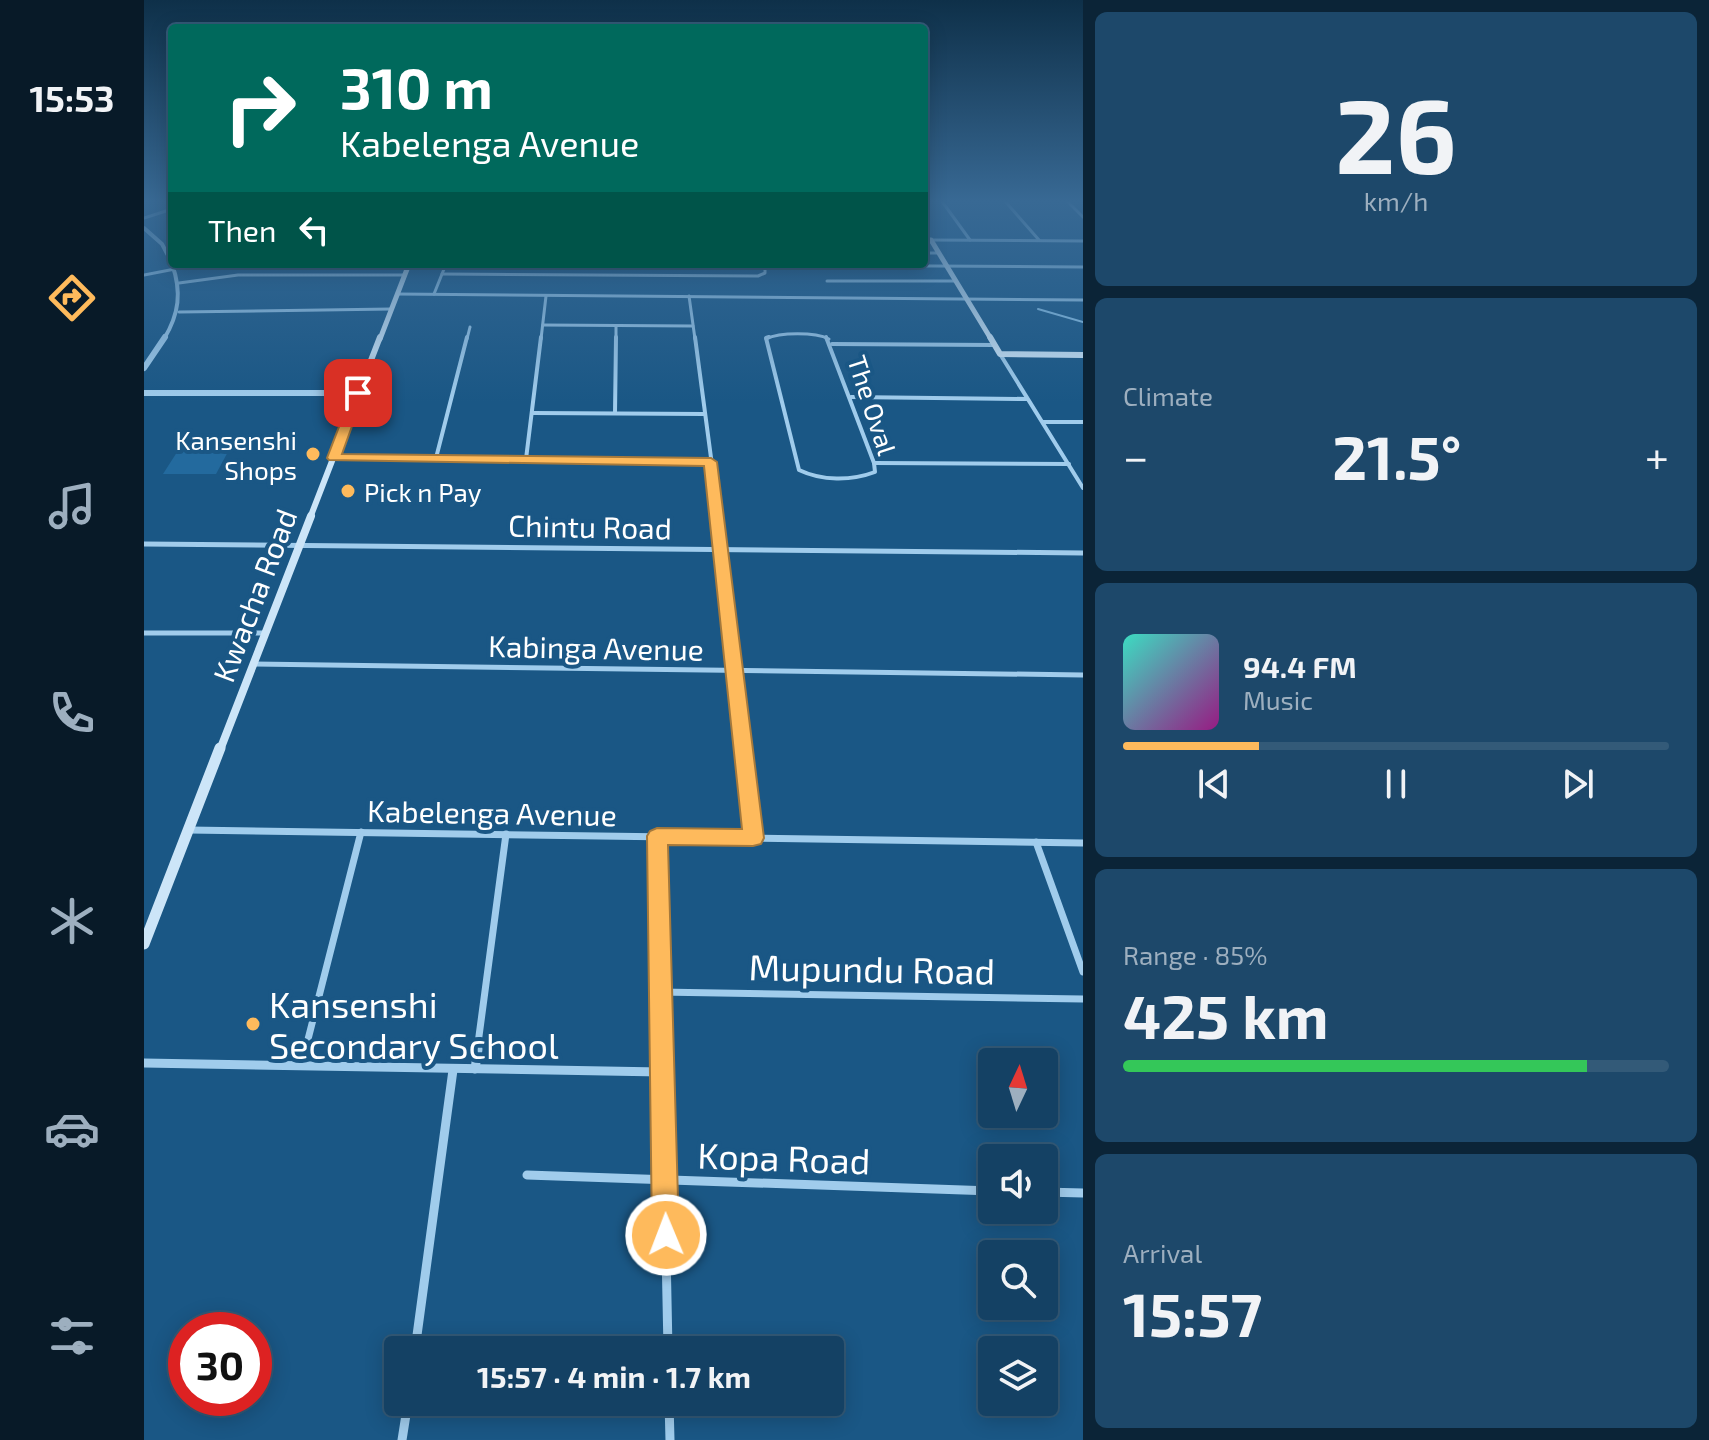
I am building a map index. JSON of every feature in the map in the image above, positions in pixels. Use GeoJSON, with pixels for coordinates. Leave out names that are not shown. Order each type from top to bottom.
{"type":"FeatureCollection","features":[{"type":"Feature","properties":{"kind":"main road"},"geometry":{"type":"LineString","coordinates":[[947,267],[1000,354],[1083,355]]}},
{"type":"Feature","properties":{"kind":"main road","name":"Kwacha Road"},"geometry":{"type":"LineString","coordinates":[[144,944],[407,268]]}},
{"type":"Feature","properties":{"kind":"street"},"geometry":{"type":"LineString","coordinates":[[144,275],[168,268]]}},
{"type":"Feature","properties":{"kind":"street"},"geometry":{"type":"LineString","coordinates":[[145,366],[179,312],[179,283],[174,268]]}},
{"type":"Feature","properties":{"kind":"street"},"geometry":{"type":"LineString","coordinates":[[434,294],[444,268]]}},
{"type":"Feature","properties":{"kind":"street"},"geometry":{"type":"LineString","coordinates":[[702,268],[703,275]]}},
{"type":"Feature","properties":{"kind":"street"},"geometry":{"type":"LineString","coordinates":[[442,274],[758,276],[765,273],[765,268]]}},
{"type":"Feature","properties":{"kind":"street"},"geometry":{"type":"LineString","coordinates":[[179,283],[238,275],[404,275]]}},
{"type":"Feature","properties":{"kind":"street"},"geometry":{"type":"LineString","coordinates":[[827,281],[955,281]]}},
{"type":"Feature","properties":{"kind":"street"},"geometry":{"type":"LineString","coordinates":[[397,294],[1083,300]]}},
{"type":"Feature","properties":{"kind":"street"},"geometry":{"type":"LineString","coordinates":[[526,459],[546,296]]}},
{"type":"Feature","properties":{"kind":"street"},"geometry":{"type":"LineString","coordinates":[[689,296],[723,549],[753,838]]}},
{"type":"Feature","properties":{"kind":"street"},"geometry":{"type":"LineString","coordinates":[[179,312],[391,309]]}},
{"type":"Feature","properties":{"kind":"street"},"geometry":{"type":"LineString","coordinates":[[543,325],[693,326]]}},
{"type":"Feature","properties":{"kind":"street"},"geometry":{"type":"LineString","coordinates":[[615,413],[616,326]]}},
{"type":"Feature","properties":{"kind":"street"},"geometry":{"type":"LineString","coordinates":[[436,458],[470,327]]}},
{"type":"Feature","properties":{"kind":"street","name":"The Oval"},"geometry":{"type":"LineString","coordinates":[[776,335],[820,335],[829,338],[851,397],[875,472],[862,477],[811,475],[799,470],[766,338],[776,335]]}},
{"type":"Feature","properties":{"kind":"street"},"geometry":{"type":"LineString","coordinates":[[832,344],[994,345]]}},
{"type":"Feature","properties":{"kind":"street"},"geometry":{"type":"LineString","coordinates":[[1000,354],[1083,488]]}},
{"type":"Feature","properties":{"kind":"street"},"geometry":{"type":"LineString","coordinates":[[144,393],[358,393]]}},
{"type":"Feature","properties":{"kind":"street"},"geometry":{"type":"LineString","coordinates":[[851,397],[1027,399]]}},
{"type":"Feature","properties":{"kind":"street"},"geometry":{"type":"LineString","coordinates":[[533,413],[704,414]]}},
{"type":"Feature","properties":{"kind":"street"},"geometry":{"type":"LineString","coordinates":[[1042,422],[1083,422]]}},
{"type":"Feature","properties":{"kind":"street"},"geometry":{"type":"LineString","coordinates":[[334,458],[711,462]]}},
{"type":"Feature","properties":{"kind":"street"},"geometry":{"type":"LineString","coordinates":[[874,463],[1069,464]]}},
{"type":"Feature","properties":{"kind":"street","name":"Chintu Road"},"geometry":{"type":"LineString","coordinates":[[144,544],[1083,553]]}},
{"type":"Feature","properties":{"kind":"street"},"geometry":{"type":"LineString","coordinates":[[144,633],[266,633]]}},
{"type":"Feature","properties":{"kind":"street","name":"Kabinga Avenue"},"geometry":{"type":"LineString","coordinates":[[253,664],[1083,675]]}},
{"type":"Feature","properties":{"kind":"street","name":"Kabelenga Avenue"},"geometry":{"type":"LineString","coordinates":[[189,830],[1083,843]]}},
{"type":"Feature","properties":{"kind":"street"},"geometry":{"type":"LineString","coordinates":[[301,1065],[361,832]]}},
{"type":"Feature","properties":{"kind":"street"},"geometry":{"type":"LineString","coordinates":[[475,1069],[506,834]]}},
{"type":"Feature","properties":{"kind":"street"},"geometry":{"type":"LineString","coordinates":[[657,836],[668,1336]]}},
{"type":"Feature","properties":{"kind":"street"},"geometry":{"type":"LineString","coordinates":[[1036,842],[1083,972]]}},
{"type":"Feature","properties":{"kind":"street","name":"Mupundu Road"},"geometry":{"type":"LineString","coordinates":[[659,992],[1083,999]]}},
{"type":"Feature","properties":{"kind":"street"},"geometry":{"type":"LineString","coordinates":[[144,1063],[661,1072]]}},
{"type":"Feature","properties":{"kind":"street"},"geometry":{"type":"LineString","coordinates":[[417,1336],[453,1070]]}},
{"type":"Feature","properties":{"kind":"street","name":"Kopa Road"},"geometry":{"type":"LineString","coordinates":[[527,1175],[978,1191]]}},
{"type":"Feature","properties":{"kind":"street"},"geometry":{"type":"LineString","coordinates":[[1058,1192],[1083,1193]]}},
{"type":"Feature","properties":{"kind":"street"},"geometry":{"type":"LineString","coordinates":[[402,1440],[406,1416]]}},
{"type":"Feature","properties":{"kind":"street"},"geometry":{"type":"LineString","coordinates":[[669,1416],[670,1440]]}},
{"type":"Feature","properties":{"kind":"shaded area"},"geometry":{"type":"Polygon","coordinates":[[[188,435],[237,435],[216,474],[163,474],[188,435]]]}},
{"type":"Feature","properties":{"kind":"waterway"},"geometry":{"type":"LineString","coordinates":[[1038,309],[1083,322]]}},
{"type":"Feature","properties":{"kind":"place","name":"Kansenshi Shops"},"geometry":{"type":"Point","coordinates":[313,454]}},
{"type":"Feature","properties":{"kind":"place","name":"Pick n Pay"},"geometry":{"type":"Point","coordinates":[348,491]}},
{"type":"Feature","properties":{"kind":"place","name":"Kansenshi Secondary School"},"geometry":{"type":"Point","coordinates":[253,1024]}},
{"type":"Feature","properties":{"kind":"route"},"geometry":{"type":"LineString","coordinates":[[358,393],[334,458],[711,462],[753,838],[657,836],[666,1235]]}}]}
